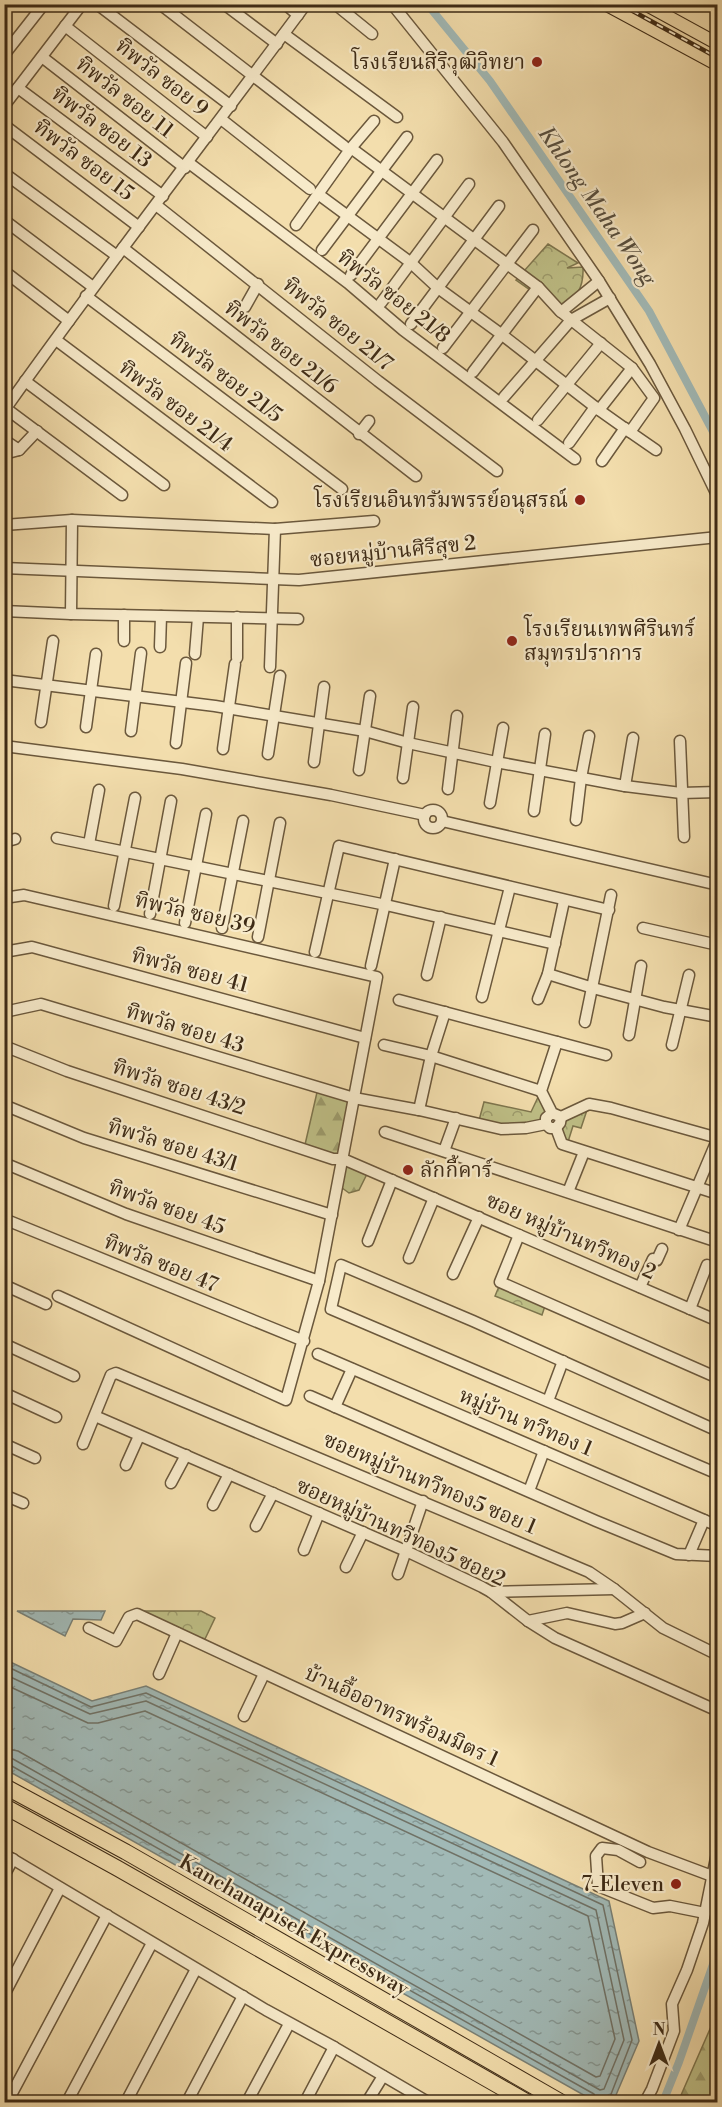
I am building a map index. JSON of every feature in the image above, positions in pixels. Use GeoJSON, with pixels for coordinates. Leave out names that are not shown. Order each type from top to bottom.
{"type":"FeatureCollection","features":[{"type":"Feature","properties":{"kind":"highway","name":"Kanchanapisek Expressway"},"geometry":{"type":"LineString","coordinates":[[4,1786],[126,1852],[561,2103]]}},
{"type":"Feature","properties":{"kind":"highway","name":"Kanchanapisek Expressway"},"geometry":{"type":"LineString","coordinates":[[4,1806],[117,1868],[527,2103]]}},
{"type":"Feature","properties":{"kind":"main road"},"geometry":{"type":"LineString","coordinates":[[605,4],[717,65]]}},
{"type":"Feature","properties":{"kind":"main road"},"geometry":{"type":"LineString","coordinates":[[645,4],[717,44]]}},
{"type":"Feature","properties":{"kind":"main road"},"geometry":{"type":"LineString","coordinates":[[697,54],[706,38]]}},
{"type":"Feature","properties":{"kind":"street"},"geometry":{"type":"LineString","coordinates":[[4,55],[44,4]]}},
{"type":"Feature","properties":{"kind":"street"},"geometry":{"type":"LineString","coordinates":[[4,106],[82,4]]}},
{"type":"Feature","properties":{"kind":"street"},"geometry":{"type":"LineString","coordinates":[[97,4],[231,106]]}},
{"type":"Feature","properties":{"kind":"street"},"geometry":{"type":"LineString","coordinates":[[160,4],[347,147],[538,287],[561,312],[632,368],[654,398],[602,461]]}},
{"type":"Feature","properties":{"kind":"street"},"geometry":{"type":"LineString","coordinates":[[224,4],[277,44]]}},
{"type":"Feature","properties":{"kind":"street"},"geometry":{"type":"LineString","coordinates":[[285,4],[298,15]]}},
{"type":"Feature","properties":{"kind":"street"},"geometry":{"type":"LineString","coordinates":[[122,495],[5,408],[89,291],[187,165],[306,4]]}},
{"type":"Feature","properties":{"kind":"street"},"geometry":{"type":"LineString","coordinates":[[335,4],[372,34]]}},
{"type":"Feature","properties":{"kind":"street"},"geometry":{"type":"LineString","coordinates":[[392,4],[503,142],[599,281],[650,364],[686,429],[717,497]]}},
{"type":"Feature","properties":{"kind":"street","name":"ทิพวัล ซอย 9"},"geometry":{"type":"LineString","coordinates":[[65,26],[207,137]]}},
{"type":"Feature","properties":{"kind":"street"},"geometry":{"type":"LineString","coordinates":[[284,34],[397,117]]}},
{"type":"Feature","properties":{"kind":"street","name":"ทิพวัล ซอย 11"},"geometry":{"type":"LineString","coordinates":[[42,57],[187,165]]}},
{"type":"Feature","properties":{"kind":"street","name":"ทิพวัล ซอย 13"},"geometry":{"type":"LineString","coordinates":[[18,88],[159,201]]}},
{"type":"Feature","properties":{"kind":"street"},"geometry":{"type":"LineString","coordinates":[[221,119],[410,262],[438,288],[535,362],[656,450]]}},
{"type":"Feature","properties":{"kind":"street"},"geometry":{"type":"LineString","coordinates":[[296,225],[314,191],[347,147],[374,121]]}},
{"type":"Feature","properties":{"kind":"street","name":"ทิพวัล ซอย 15"},"geometry":{"type":"LineString","coordinates":[[4,125],[139,227]]}},
{"type":"Feature","properties":{"kind":"street"},"geometry":{"type":"LineString","coordinates":[[322,250],[407,137]]}},
{"type":"Feature","properties":{"kind":"street"},"geometry":{"type":"LineString","coordinates":[[351,275],[437,160]]}},
{"type":"Feature","properties":{"kind":"street","name":"ทิพวัล ซอย 21/8"},"geometry":{"type":"LineString","coordinates":[[187,165],[355,289],[403,330],[575,459]]}},
{"type":"Feature","properties":{"kind":"street","name":"ทิพวัล ซอย 21/6"},"geometry":{"type":"LineString","coordinates":[[4,172],[120,252],[416,476]]}},
{"type":"Feature","properties":{"kind":"street"},"geometry":{"type":"LineString","coordinates":[[381,303],[469,184]]}},
{"type":"Feature","properties":{"kind":"street","name":"ทิพวัล ซอย 21/7"},"geometry":{"type":"LineString","coordinates":[[159,201],[378,381],[497,471]]}},
{"type":"Feature","properties":{"kind":"street"},"geometry":{"type":"LineString","coordinates":[[411,324],[499,206]]}},
{"type":"Feature","properties":{"kind":"street","name":"ทิพวัล ซอย 21/5"},"geometry":{"type":"LineString","coordinates":[[4,220],[89,291],[342,489]]}},
{"type":"Feature","properties":{"kind":"street"},"geometry":{"type":"LineString","coordinates":[[443,348],[533,230]]}},
{"type":"Feature","properties":{"kind":"street"},"geometry":{"type":"LineString","coordinates":[[4,271],[69,321]]}},
{"type":"Feature","properties":{"kind":"street"},"geometry":{"type":"LineString","coordinates":[[561,312],[599,281]]}},
{"type":"Feature","properties":{"kind":"street"},"geometry":{"type":"LineString","coordinates":[[245,307],[258,284]]}},
{"type":"Feature","properties":{"kind":"street"},"geometry":{"type":"LineString","coordinates":[[473,372],[538,287]]}},
{"type":"Feature","properties":{"kind":"street"},"geometry":{"type":"LineString","coordinates":[[504,397],[571,320],[610,298]]}},
{"type":"Feature","properties":{"kind":"street","name":"ทิพวัล ซอย 21/4"},"geometry":{"type":"LineString","coordinates":[[56,340],[272,502]]}},
{"type":"Feature","properties":{"kind":"street"},"geometry":{"type":"LineString","coordinates":[[538,420],[601,343]]}},
{"type":"Feature","properties":{"kind":"street"},"geometry":{"type":"LineString","coordinates":[[568,443],[632,368]]}},
{"type":"Feature","properties":{"kind":"street"},"geometry":{"type":"LineString","coordinates":[[25,381],[164,485]]}},
{"type":"Feature","properties":{"kind":"street"},"geometry":{"type":"LineString","coordinates":[[359,434],[369,421]]}},
{"type":"Feature","properties":{"kind":"street"},"geometry":{"type":"LineString","coordinates":[[4,454],[19,450],[37,431]]}},
{"type":"Feature","properties":{"kind":"street"},"geometry":{"type":"LineString","coordinates":[[4,440],[19,450]]}},
{"type":"Feature","properties":{"kind":"street"},"geometry":{"type":"LineString","coordinates":[[71,614],[72,520]]}},
{"type":"Feature","properties":{"kind":"street"},"geometry":{"type":"LineString","coordinates":[[4,525],[72,520],[275,529],[374,521]]}},
{"type":"Feature","properties":{"kind":"street"},"geometry":{"type":"LineString","coordinates":[[270,667],[275,529]]}},
{"type":"Feature","properties":{"kind":"street","name":"ซอยหมู่บ้านศิรีสุข 2"},"geometry":{"type":"LineString","coordinates":[[4,568],[273,580],[310,579],[717,537]]}},
{"type":"Feature","properties":{"kind":"street"},"geometry":{"type":"LineString","coordinates":[[4,611],[298,619]]}},
{"type":"Feature","properties":{"kind":"street"},"geometry":{"type":"LineString","coordinates":[[124,615],[124,640]]}},
{"type":"Feature","properties":{"kind":"street"},"geometry":{"type":"LineString","coordinates":[[160,647],[161,616]]}},
{"type":"Feature","properties":{"kind":"street"},"geometry":{"type":"LineString","coordinates":[[195,654],[198,616]]}},
{"type":"Feature","properties":{"kind":"street"},"geometry":{"type":"LineString","coordinates":[[223,749],[236,661],[237,617]]}},
{"type":"Feature","properties":{"kind":"street"},"geometry":{"type":"LineString","coordinates":[[41,722],[53,641]]}},
{"type":"Feature","properties":{"kind":"street"},"geometry":{"type":"LineString","coordinates":[[131,731],[141,653]]}},
{"type":"Feature","properties":{"kind":"street"},"geometry":{"type":"LineString","coordinates":[[86,727],[96,654]]}},
{"type":"Feature","properties":{"kind":"street"},"geometry":{"type":"LineString","coordinates":[[176,742],[186,663]]}},
{"type":"Feature","properties":{"kind":"street"},"geometry":{"type":"LineString","coordinates":[[268,754],[280,676]]}},
{"type":"Feature","properties":{"kind":"street"},"geometry":{"type":"LineString","coordinates":[[4,680],[181,702],[319,723],[365,731],[496,762],[625,786],[681,793],[717,792]]}},
{"type":"Feature","properties":{"kind":"street"},"geometry":{"type":"LineString","coordinates":[[314,762],[324,687]]}},
{"type":"Feature","properties":{"kind":"street"},"geometry":{"type":"LineString","coordinates":[[359,771],[369,696]]}},
{"type":"Feature","properties":{"kind":"street"},"geometry":{"type":"LineString","coordinates":[[403,778],[413,707]]}},
{"type":"Feature","properties":{"kind":"street"},"geometry":{"type":"LineString","coordinates":[[448,789],[457,716]]}},
{"type":"Feature","properties":{"kind":"street"},"geometry":{"type":"LineString","coordinates":[[490,803],[503,728]]}},
{"type":"Feature","properties":{"kind":"street"},"geometry":{"type":"LineString","coordinates":[[534,811],[545,734]]}},
{"type":"Feature","properties":{"kind":"street"},"geometry":{"type":"LineString","coordinates":[[576,820],[589,736]]}},
{"type":"Feature","properties":{"kind":"street"},"geometry":{"type":"LineString","coordinates":[[625,786],[633,738]]}},
{"type":"Feature","properties":{"kind":"street"},"geometry":{"type":"LineString","coordinates":[[680,741],[684,837]]}},
{"type":"Feature","properties":{"kind":"street"},"geometry":{"type":"LineString","coordinates":[[4,746],[182,769],[331,795],[425,815],[426,824],[431,827],[437,827],[442,820],[717,885]]}},
{"type":"Feature","properties":{"kind":"street"},"geometry":{"type":"LineString","coordinates":[[89,844],[99,790]]}},
{"type":"Feature","properties":{"kind":"street"},"geometry":{"type":"LineString","coordinates":[[114,906],[135,798]]}},
{"type":"Feature","properties":{"kind":"street"},"geometry":{"type":"LineString","coordinates":[[150,914],[171,801]]}},
{"type":"Feature","properties":{"kind":"street"},"geometry":{"type":"LineString","coordinates":[[185,923],[206,814]]}},
{"type":"Feature","properties":{"kind":"street"},"geometry":{"type":"LineString","coordinates":[[222,928],[243,820]]}},
{"type":"Feature","properties":{"kind":"street"},"geometry":{"type":"LineString","coordinates":[[258,937],[280,824]]}},
{"type":"Feature","properties":{"kind":"street"},"geometry":{"type":"LineString","coordinates":[[57,838],[386,905],[555,944]]}},
{"type":"Feature","properties":{"kind":"street"},"geometry":{"type":"LineString","coordinates":[[315,951],[339,846],[609,910]]}},
{"type":"Feature","properties":{"kind":"street"},"geometry":{"type":"LineString","coordinates":[[371,966],[395,859]]}},
{"type":"Feature","properties":{"kind":"street"},"geometry":{"type":"LineString","coordinates":[[482,997],[510,887]]}},
{"type":"Feature","properties":{"kind":"street","name":"ทิพวัล ซอย 39"},"geometry":{"type":"LineString","coordinates":[[4,898],[24,895],[377,976],[365,1038]]}},
{"type":"Feature","properties":{"kind":"street"},"geometry":{"type":"LineString","coordinates":[[585,1022],[611,895]]}},
{"type":"Feature","properties":{"kind":"street"},"geometry":{"type":"LineString","coordinates":[[538,999],[548,974],[564,901]]}},
{"type":"Feature","properties":{"kind":"street"},"geometry":{"type":"LineString","coordinates":[[427,975],[441,917]]}},
{"type":"Feature","properties":{"kind":"street"},"geometry":{"type":"LineString","coordinates":[[644,928],[717,945]]}},
{"type":"Feature","properties":{"kind":"street","name":"ทิพวัล ซอย 41"},"geometry":{"type":"LineString","coordinates":[[4,952],[32,947],[365,1038]]}},
{"type":"Feature","properties":{"kind":"street"},"geometry":{"type":"LineString","coordinates":[[629,1035],[641,966]]}},
{"type":"Feature","properties":{"kind":"street"},"geometry":{"type":"LineString","coordinates":[[548,974],[635,999],[717,1017]]}},
{"type":"Feature","properties":{"kind":"street"},"geometry":{"type":"LineString","coordinates":[[672,1045],[689,975]]}},
{"type":"Feature","properties":{"kind":"street"},"geometry":{"type":"LineString","coordinates":[[399,1000],[606,1055]]}},
{"type":"Feature","properties":{"kind":"street","name":"ทิพวัล ซอย 43"},"geometry":{"type":"LineString","coordinates":[[4,1012],[41,1004],[354,1098],[456,1118],[501,1130],[551,1126]]}},
{"type":"Feature","properties":{"kind":"street"},"geometry":{"type":"LineString","coordinates":[[419,1110],[431,1056],[445,1012]]}},
{"type":"Feature","properties":{"kind":"street"},"geometry":{"type":"LineString","coordinates":[[58,1296],[286,1400],[319,1281],[365,1038]]}},
{"type":"Feature","properties":{"kind":"street"},"geometry":{"type":"LineString","coordinates":[[541,1092],[557,1042]]}},
{"type":"Feature","properties":{"kind":"street"},"geometry":{"type":"LineString","coordinates":[[384,1045],[431,1056],[541,1092],[556,1115]]}},
{"type":"Feature","properties":{"kind":"street","name":"ทิพวัล ซอย 43/2"},"geometry":{"type":"LineString","coordinates":[[4,1046],[68,1071],[333,1159],[343,1159]]}},
{"type":"Feature","properties":{"kind":"street"},"geometry":{"type":"LineString","coordinates":[[680,1230],[698,1187],[717,1138],[589,1104],[546,1118],[562,1144],[584,1152],[698,1187],[717,1194]]}},
{"type":"Feature","properties":{"kind":"street","name":"ทิพวัล ซอย 43/1"},"geometry":{"type":"LineString","coordinates":[[4,1105],[84,1138],[332,1215]]}},
{"type":"Feature","properties":{"kind":"street"},"geometry":{"type":"LineString","coordinates":[[444,1151],[456,1118]]}},
{"type":"Feature","properties":{"kind":"street"},"geometry":{"type":"LineString","coordinates":[[385,1132],[717,1242]]}},
{"type":"Feature","properties":{"kind":"street"},"geometry":{"type":"LineString","coordinates":[[568,1192],[584,1152]]}},
{"type":"Feature","properties":{"kind":"street","name":"ซอย หมู่บ้านทวีทอง 2"},"geometry":{"type":"LineString","coordinates":[[343,1159],[717,1321]]}},
{"type":"Feature","properties":{"kind":"street","name":"ทิพวัล ซอย 45"},"geometry":{"type":"LineString","coordinates":[[4,1163],[126,1214],[319,1281]]}},
{"type":"Feature","properties":{"kind":"street"},"geometry":{"type":"LineString","coordinates":[[368,1241],[392,1180]]}},
{"type":"Feature","properties":{"kind":"street"},"geometry":{"type":"LineString","coordinates":[[409,1258],[434,1198]]}},
{"type":"Feature","properties":{"kind":"street"},"geometry":{"type":"LineString","coordinates":[[453,1274],[479,1217]]}},
{"type":"Feature","properties":{"kind":"street","name":"ทิพวัล ซอย 47"},"geometry":{"type":"LineString","coordinates":[[4,1219],[304,1341]]}},
{"type":"Feature","properties":{"kind":"street"},"geometry":{"type":"LineString","coordinates":[[519,1235],[500,1282],[717,1378]]}},
{"type":"Feature","properties":{"kind":"street"},"geometry":{"type":"LineString","coordinates":[[640,1287],[653,1259],[657,1260],[662,1249]]}},
{"type":"Feature","properties":{"kind":"street"},"geometry":{"type":"LineString","coordinates":[[717,1431],[563,1361],[341,1265],[331,1309],[717,1474]]}},
{"type":"Feature","properties":{"kind":"street"},"geometry":{"type":"LineString","coordinates":[[690,1309],[707,1265]]}},
{"type":"Feature","properties":{"kind":"street"},"geometry":{"type":"LineString","coordinates":[[4,1285],[46,1304]]}},
{"type":"Feature","properties":{"kind":"street"},"geometry":{"type":"LineString","coordinates":[[4,1344],[74,1376]]}},
{"type":"Feature","properties":{"kind":"street","name":"หมู่บ้าน ทวีทอง 1"},"geometry":{"type":"LineString","coordinates":[[318,1354],[717,1526]]}},
{"type":"Feature","properties":{"kind":"street"},"geometry":{"type":"LineString","coordinates":[[548,1401],[563,1361]]}},
{"type":"Feature","properties":{"kind":"street"},"geometry":{"type":"LineString","coordinates":[[335,1407],[352,1369]]}},
{"type":"Feature","properties":{"kind":"street","name":"ซอยหมู่บ้านทวีทอง5 ซอย 1"},"geometry":{"type":"LineString","coordinates":[[94,1416],[113,1373],[589,1572],[663,1628],[717,1655]]}},
{"type":"Feature","properties":{"kind":"street"},"geometry":{"type":"LineString","coordinates":[[4,1393],[56,1417]]}},
{"type":"Feature","properties":{"kind":"street"},"geometry":{"type":"LineString","coordinates":[[310,1396],[676,1554],[717,1556]]}},
{"type":"Feature","properties":{"kind":"street"},"geometry":{"type":"LineString","coordinates":[[83,1444],[94,1416]]}},
{"type":"Feature","properties":{"kind":"street","name":"ซอยหมู่บ้านทวีทอง5 ซอย2"},"geometry":{"type":"LineString","coordinates":[[94,1416],[406,1551],[491,1592],[528,1621],[555,1638],[717,1711]]}},
{"type":"Feature","properties":{"kind":"street"},"geometry":{"type":"LineString","coordinates":[[126,1465],[139,1436]]}},
{"type":"Feature","properties":{"kind":"street"},"geometry":{"type":"LineString","coordinates":[[4,1444],[35,1458]]}},
{"type":"Feature","properties":{"kind":"street"},"geometry":{"type":"LineString","coordinates":[[529,1491],[544,1451]]}},
{"type":"Feature","properties":{"kind":"street"},"geometry":{"type":"LineString","coordinates":[[171,1483],[186,1455]]}},
{"type":"Feature","properties":{"kind":"street"},"geometry":{"type":"LineString","coordinates":[[213,1505],[230,1474]]}},
{"type":"Feature","properties":{"kind":"street"},"geometry":{"type":"LineString","coordinates":[[256,1526],[273,1493]]}},
{"type":"Feature","properties":{"kind":"street"},"geometry":{"type":"LineString","coordinates":[[4,1495],[23,1503]]}},
{"type":"Feature","properties":{"kind":"street"},"geometry":{"type":"LineString","coordinates":[[398,1574],[423,1501]]}},
{"type":"Feature","properties":{"kind":"street"},"geometry":{"type":"LineString","coordinates":[[304,1550],[319,1513]]}},
{"type":"Feature","properties":{"kind":"street"},"geometry":{"type":"LineString","coordinates":[[688,1555],[704,1520]]}},
{"type":"Feature","properties":{"kind":"street"},"geometry":{"type":"LineString","coordinates":[[346,1568],[363,1532]]}},
{"type":"Feature","properties":{"kind":"street"},"geometry":{"type":"LineString","coordinates":[[491,1592],[614,1589]]}},
{"type":"Feature","properties":{"kind":"street"},"geometry":{"type":"LineString","coordinates":[[528,1621],[567,1613],[615,1624],[645,1613]]}},
{"type":"Feature","properties":{"kind":"street","name":"บ้านอื้ออาทรพร้อมมิตร 1"},"geometry":{"type":"LineString","coordinates":[[89,1628],[116,1641],[129,1617],[137,1614],[638,1848],[712,1876]]}},
{"type":"Feature","properties":{"kind":"street"},"geometry":{"type":"LineString","coordinates":[[159,1674],[177,1633]]}},
{"type":"Feature","properties":{"kind":"street"},"geometry":{"type":"LineString","coordinates":[[244,1716],[264,1674]]}},
{"type":"Feature","properties":{"kind":"street"},"geometry":{"type":"LineString","coordinates":[[640,1862],[610,1847],[602,1848],[596,1856],[598,1886],[652,1908],[670,1906],[705,1913]]}},
{"type":"Feature","properties":{"kind":"street"},"geometry":{"type":"LineString","coordinates":[[645,2103],[674,2031],[672,2004],[687,1970],[705,1913],[717,1848]]}},
{"type":"Feature","properties":{"kind":"street"},"geometry":{"type":"LineString","coordinates":[[4,1876],[9,1857],[289,2024],[334,2047],[426,2102]]}},
{"type":"Feature","properties":{"kind":"street"},"geometry":{"type":"LineString","coordinates":[[4,1995],[60,1888]]}},
{"type":"Feature","properties":{"kind":"street"},"geometry":{"type":"LineString","coordinates":[[11,2098],[107,1915]]}},
{"type":"Feature","properties":{"kind":"street"},"geometry":{"type":"LineString","coordinates":[[68,2103],[152,1943]]}},
{"type":"Feature","properties":{"kind":"street"},"geometry":{"type":"LineString","coordinates":[[126,2103],[196,1969]]}},
{"type":"Feature","properties":{"kind":"street"},"geometry":{"type":"LineString","coordinates":[[187,2103],[243,1996]]}},
{"type":"Feature","properties":{"kind":"street"},"geometry":{"type":"LineString","coordinates":[[247,2103],[289,2024]]}},
{"type":"Feature","properties":{"kind":"street"},"geometry":{"type":"LineString","coordinates":[[305,2103],[334,2047]]}},
{"type":"Feature","properties":{"kind":"street"},"geometry":{"type":"LineString","coordinates":[[367,2103],[382,2076]]}},
{"type":"Feature","properties":{"kind":"green space"},"geometry":{"type":"Polygon","coordinates":[[[548,244],[578,263],[567,268],[583,267],[582,282],[578,292],[560,311],[516,280],[548,244]]]}},
{"type":"Feature","properties":{"kind":"green space"},"geometry":{"type":"Polygon","coordinates":[[[318,1088],[354,1098],[343,1159],[304,1149],[318,1088]]]}},
{"type":"Feature","properties":{"kind":"green space"},"geometry":{"type":"Polygon","coordinates":[[[541,1091],[552,1113],[526,1128],[478,1124],[484,1102],[531,1112],[541,1091]]]}},
{"type":"Feature","properties":{"kind":"green space"},"geometry":{"type":"Polygon","coordinates":[[[589,1104],[581,1128],[573,1126],[567,1145],[560,1123],[589,1104]]]}},
{"type":"Feature","properties":{"kind":"green space"},"geometry":{"type":"Polygon","coordinates":[[[343,1159],[369,1170],[359,1190],[349,1193],[338,1185],[343,1159]]]}},
{"type":"Feature","properties":{"kind":"green space"},"geometry":{"type":"Polygon","coordinates":[[[500,1284],[545,1306],[542,1315],[495,1296],[500,1284]]]}},
{"type":"Feature","properties":{"kind":"green space"},"geometry":{"type":"Polygon","coordinates":[[[136,1611],[201,1611],[215,1618],[204,1641],[136,1611]]]}},
{"type":"Feature","properties":{"kind":"green space"},"geometry":{"type":"Polygon","coordinates":[[[717,2013],[717,2102],[678,2102],[717,2013]]]}},
{"type":"Feature","properties":{"kind":"water"},"geometry":{"type":"Polygon","coordinates":[[[17,1611],[105,1611],[101,1620],[73,1619],[65,1636],[17,1611]]]}},
{"type":"Feature","properties":{"kind":"water"},"geometry":{"type":"Polygon","coordinates":[[[4,1659],[92,1701],[146,1686],[609,1901],[639,2041],[613,2102],[596,2102],[5,1769],[4,1659]]]}},
{"type":"Feature","properties":{"kind":"waterway","name":"Khlong Maha Wong"},"geometry":{"type":"LineString","coordinates":[[427,4],[490,81],[649,311],[718,441]]}},
{"type":"Feature","properties":{"kind":"waterway","name":"Khlong Maha Wong"},"geometry":{"type":"LineString","coordinates":[[663,2102],[718,1950]]}},
{"type":"Feature","properties":{"kind":"railway"},"geometry":{"type":"LineString","coordinates":[[620,4],[718,58]]}},
{"type":"Feature","properties":{"kind":"place","name":"โรงเรียนสิริวุฒิวิทยา"},"geometry":{"type":"Point","coordinates":[537,62]}},
{"type":"Feature","properties":{"kind":"place","name":"โรงเรียนอินทรัมพรรย์อนุสรณ์"},"geometry":{"type":"Point","coordinates":[580,500]}},
{"type":"Feature","properties":{"kind":"place","name":"โรงเรียนเทพศิรินทร์ สมุทรปราการ"},"geometry":{"type":"Point","coordinates":[512,641]}},
{"type":"Feature","properties":{"kind":"place","name":"ลักกี้คาร์"},"geometry":{"type":"Point","coordinates":[408,1170]}},
{"type":"Feature","properties":{"kind":"place","name":"7-Eleven"},"geometry":{"type":"Point","coordinates":[676,1884]}}]}
